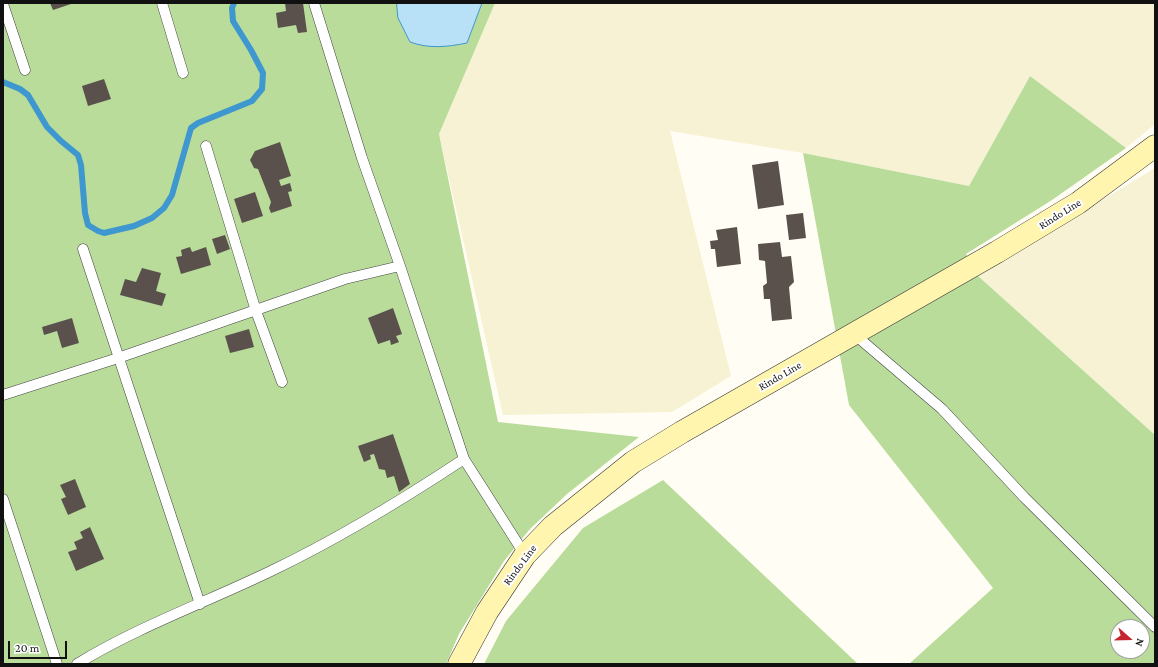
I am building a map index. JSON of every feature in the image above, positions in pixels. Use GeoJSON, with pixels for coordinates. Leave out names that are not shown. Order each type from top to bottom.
{"type":"FeatureCollection","features":[{"type":"Feature","properties":{"kind":"street","name":"Rindo Line"},"geometry":{"type":"LineString","coordinates":[[459,664],[487,612],[525,555],[553,526],[633,462],[682,432],[997,252],[1078,203],[1155,146]]}},
{"type":"Feature","properties":{"kind":"lane"},"geometry":{"type":"LineString","coordinates":[[162,3],[183,73]]}},
{"type":"Feature","properties":{"kind":"lane"},"geometry":{"type":"LineString","coordinates":[[314,3],[362,158],[400,266],[464,459],[525,555]]}},
{"type":"Feature","properties":{"kind":"lane"},"geometry":{"type":"LineString","coordinates":[[3,4],[24,70]]}},
{"type":"Feature","properties":{"kind":"lane"},"geometry":{"type":"LineString","coordinates":[[206,146],[256,311],[282,382]]}},
{"type":"Feature","properties":{"kind":"lane"},"geometry":{"type":"LineString","coordinates":[[83,249],[200,604]]}},
{"type":"Feature","properties":{"kind":"lane"},"geometry":{"type":"LineString","coordinates":[[3,395],[118,358],[345,279],[400,266]]}},
{"type":"Feature","properties":{"kind":"lane"},"geometry":{"type":"LineString","coordinates":[[854,334],[942,409],[1024,497],[1155,627]]}},
{"type":"Feature","properties":{"kind":"lane"},"geometry":{"type":"LineString","coordinates":[[77,664],[103,648],[272,571],[373,517],[464,459]]}},
{"type":"Feature","properties":{"kind":"lane"},"geometry":{"type":"LineString","coordinates":[[3,499],[57,664]]}},
{"type":"Feature","properties":{"kind":"shaded area"},"geometry":{"type":"Polygon","coordinates":[[[495,3],[1155,3],[1155,124],[1126,148],[1030,76],[969,186],[803,153],[670,131],[731,376],[672,412],[503,415],[439,134],[495,3]]]}},
{"type":"Feature","properties":{"kind":"shaded area"},"geometry":{"type":"Polygon","coordinates":[[[1155,168],[1155,435],[978,276],[1155,168]]]}},
{"type":"Feature","properties":{"kind":"green space"},"geometry":{"type":"Polygon","coordinates":[[[3,3],[397,3],[398,18],[467,43],[482,3],[495,3],[439,134],[498,422],[639,437],[567,494],[530,529],[504,561],[459,634],[446,664],[3,664],[3,3]]]}},
{"type":"Feature","properties":{"kind":"green space"},"geometry":{"type":"Polygon","coordinates":[[[1030,76],[1126,148],[1052,200],[966,254],[978,276],[1155,435],[1155,664],[909,664],[993,588],[849,405],[803,153],[969,186],[1030,76]]]}},
{"type":"Feature","properties":{"kind":"green space"},"geometry":{"type":"Polygon","coordinates":[[[663,480],[858,664],[484,664],[506,621],[583,528],[663,480]]]}},
{"type":"Feature","properties":{"kind":"water"},"geometry":{"type":"Polygon","coordinates":[[[397,3],[482,3],[467,43],[438,47],[424,46],[410,42],[398,18],[397,3]]]}},
{"type":"Feature","properties":{"kind":"building"},"geometry":{"type":"Polygon","coordinates":[[[50,3],[74,3],[53,10],[50,3]]]}},
{"type":"Feature","properties":{"kind":"building"},"geometry":{"type":"Polygon","coordinates":[[[285,3],[303,3],[307,32],[298,33],[296,25],[278,28],[276,13],[286,11],[285,3]]]}},
{"type":"Feature","properties":{"kind":"building"},"geometry":{"type":"Polygon","coordinates":[[[104,79],[111,99],[88,106],[82,86],[104,79]]]}},
{"type":"Feature","properties":{"kind":"building"},"geometry":{"type":"Polygon","coordinates":[[[280,142],[291,176],[279,180],[281,186],[290,183],[292,191],[288,192],[292,206],[271,213],[269,208],[271,202],[258,169],[254,168],[250,160],[255,151],[280,142]]]}},
{"type":"Feature","properties":{"kind":"building"},"geometry":{"type":"Polygon","coordinates":[[[778,161],[784,205],[758,209],[752,165],[778,161]]]}},
{"type":"Feature","properties":{"kind":"building"},"geometry":{"type":"Polygon","coordinates":[[[255,192],[263,216],[242,223],[234,199],[255,192]]]}},
{"type":"Feature","properties":{"kind":"building"},"geometry":{"type":"Polygon","coordinates":[[[803,213],[806,238],[789,240],[786,215],[803,213]]]}},
{"type":"Feature","properties":{"kind":"building"},"geometry":{"type":"Polygon","coordinates":[[[737,227],[741,264],[717,267],[715,249],[711,249],[710,241],[718,240],[716,230],[737,227]]]}},
{"type":"Feature","properties":{"kind":"building"},"geometry":{"type":"Polygon","coordinates":[[[225,235],[230,249],[217,254],[212,239],[225,235]]]}},
{"type":"Feature","properties":{"kind":"building"},"geometry":{"type":"Polygon","coordinates":[[[780,242],[782,257],[791,256],[794,282],[789,287],[792,319],[772,321],[770,299],[764,299],[763,286],[767,283],[765,261],[759,260],[758,244],[780,242]]]}},
{"type":"Feature","properties":{"kind":"building"},"geometry":{"type":"Polygon","coordinates":[[[190,247],[192,252],[206,247],[211,265],[181,274],[176,257],[182,256],[181,250],[190,247]]]}},
{"type":"Feature","properties":{"kind":"building"},"geometry":{"type":"Polygon","coordinates":[[[142,268],[161,273],[156,291],[166,294],[162,306],[120,295],[125,279],[136,282],[142,268]]]}},
{"type":"Feature","properties":{"kind":"building"},"geometry":{"type":"Polygon","coordinates":[[[393,308],[402,334],[396,336],[399,342],[391,345],[390,340],[378,344],[368,318],[393,308]]]}},
{"type":"Feature","properties":{"kind":"building"},"geometry":{"type":"Polygon","coordinates":[[[72,318],[79,343],[62,348],[57,331],[44,335],[42,327],[72,318]]]}},
{"type":"Feature","properties":{"kind":"building"},"geometry":{"type":"Polygon","coordinates":[[[249,329],[254,347],[230,353],[225,336],[249,329]]]}},
{"type":"Feature","properties":{"kind":"building"},"geometry":{"type":"Polygon","coordinates":[[[393,434],[410,484],[399,492],[394,476],[387,478],[385,470],[379,469],[374,454],[370,455],[371,459],[364,462],[358,446],[393,434]]]}},
{"type":"Feature","properties":{"kind":"building"},"geometry":{"type":"Polygon","coordinates":[[[75,479],[86,507],[68,515],[61,499],[66,497],[60,485],[75,479]]]}},
{"type":"Feature","properties":{"kind":"building"},"geometry":{"type":"Polygon","coordinates":[[[90,527],[104,559],[76,571],[68,552],[77,549],[74,542],[83,538],[80,532],[90,527]]]}},
{"type":"Feature","properties":{"kind":"waterway"},"geometry":{"type":"LineString","coordinates":[[3,82],[20,89],[28,95],[47,127],[78,155],[81,165],[85,213],[88,225],[104,233],[134,226],[152,218],[164,208],[172,195],[191,128],[198,123],[252,101],[262,89],[263,73],[233,21],[232,8],[234,3]]}}]}
